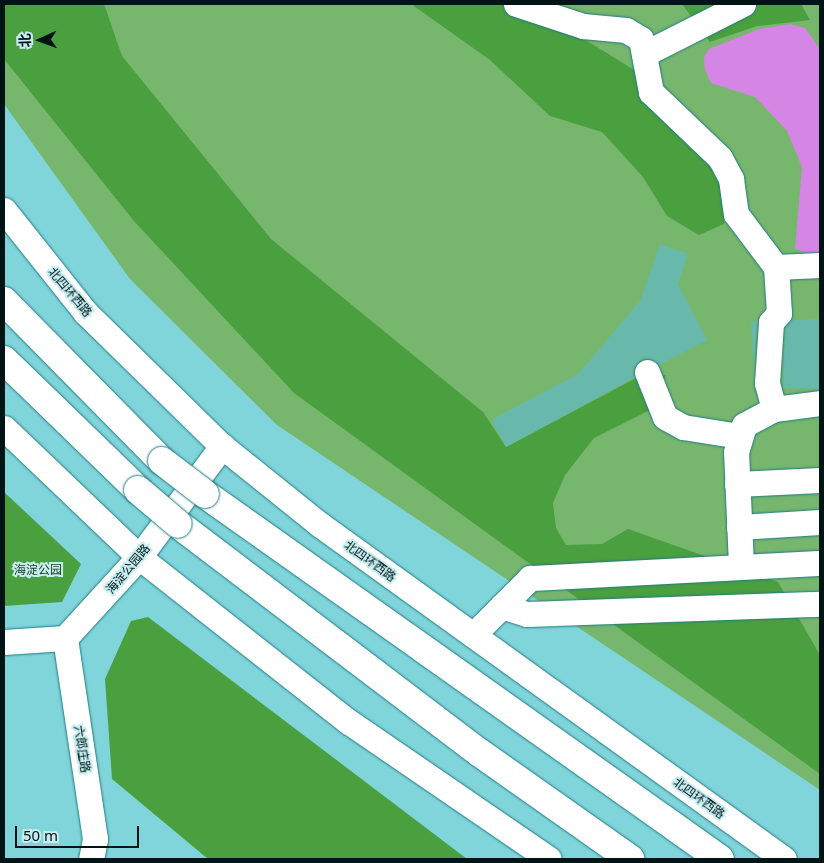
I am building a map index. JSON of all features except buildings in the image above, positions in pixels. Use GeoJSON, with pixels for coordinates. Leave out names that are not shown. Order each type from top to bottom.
{"type":"FeatureCollection","features":[{"type":"Feature","properties":{"kind":"highway"},"geometry":{"type":"LineString","coordinates":[[4,301],[162,461],[205,494],[720,859]]}},
{"type":"Feature","properties":{"kind":"highway"},"geometry":{"type":"LineString","coordinates":[[4,360],[138,490],[178,524],[480,753],[630,859]]}},
{"type":"Feature","properties":{"kind":"street"},"geometry":{"type":"LineString","coordinates":[[516,4],[525,10],[583,26],[626,30],[641,39],[651,92],[720,158],[731,179],[736,214],[776,267],[779,313],[771,322],[768,383],[774,409]]}},
{"type":"Feature","properties":{"kind":"street"},"geometry":{"type":"LineString","coordinates":[[644,54],[743,4]]}},
{"type":"Feature","properties":{"kind":"street","name":"北四环西路"},"geometry":{"type":"LineString","coordinates":[[4,210],[85,312],[222,446],[319,524],[784,859]]}},
{"type":"Feature","properties":{"kind":"street"},"geometry":{"type":"LineString","coordinates":[[776,267],[820,266]]}},
{"type":"Feature","properties":{"kind":"street"},"geometry":{"type":"LineString","coordinates":[[647,372],[665,417],[683,427],[739,436]]}},
{"type":"Feature","properties":{"kind":"street"},"geometry":{"type":"LineString","coordinates":[[741,565],[737,484],[739,436],[744,425],[774,409],[820,403]]}},
{"type":"Feature","properties":{"kind":"street"},"geometry":{"type":"LineString","coordinates":[[4,428],[139,557],[349,722],[549,859]]}},
{"type":"Feature","properties":{"kind":"street","name":"海淀公园路"},"geometry":{"type":"LineString","coordinates":[[65,638],[139,557],[222,446]]}},
{"type":"Feature","properties":{"kind":"street"},"geometry":{"type":"LineString","coordinates":[[737,484],[820,480]]}},
{"type":"Feature","properties":{"kind":"street"},"geometry":{"type":"LineString","coordinates":[[740,527],[820,522]]}},
{"type":"Feature","properties":{"kind":"street"},"geometry":{"type":"LineString","coordinates":[[473,635],[530,578],[741,565],[820,563]]}},
{"type":"Feature","properties":{"kind":"street"},"geometry":{"type":"LineString","coordinates":[[502,606],[527,614],[820,604]]}},
{"type":"Feature","properties":{"kind":"street"},"geometry":{"type":"LineString","coordinates":[[4,642],[65,638]]}},
{"type":"Feature","properties":{"kind":"street","name":"六郎庄路"},"geometry":{"type":"LineString","coordinates":[[65,638],[94,839],[91,859]]}},
{"type":"Feature","properties":{"kind":"green space"},"geometry":{"type":"Polygon","coordinates":[[[4,4],[820,4],[820,790],[277,425],[130,279],[4,104],[4,4]]]}},
{"type":"Feature","properties":{"kind":"green space"},"geometry":{"type":"Polygon","coordinates":[[[4,4],[104,4],[122,56],[271,239],[483,412],[506,447],[638,377],[666,375],[652,409],[594,438],[565,475],[553,503],[556,528],[566,545],[602,544],[628,529],[778,582],[820,655],[820,774],[294,393],[134,221],[4,59],[4,4]]]}},
{"type":"Feature","properties":{"kind":"green space"},"geometry":{"type":"Polygon","coordinates":[[[411,4],[501,4],[587,41],[636,71],[724,184],[724,224],[699,235],[667,216],[643,177],[602,132],[550,116],[490,60],[411,4]]]}},
{"type":"Feature","properties":{"kind":"green space"},"geometry":{"type":"Polygon","coordinates":[[[682,4],[801,4],[810,20],[757,26],[710,42],[682,4]]]}},
{"type":"Feature","properties":{"kind":"green space","name":"海淀公园"},"geometry":{"type":"Polygon","coordinates":[[[4,492],[81,564],[62,602],[4,606],[4,492]]]}},
{"type":"Feature","properties":{"kind":"green space"},"geometry":{"type":"Polygon","coordinates":[[[148,617],[467,859],[208,859],[112,779],[105,679],[131,621],[148,617]]]}},
{"type":"Feature","properties":{"kind":"shaded area"},"geometry":{"type":"Polygon","coordinates":[[[790,24],[805,28],[820,49],[820,257],[795,249],[802,167],[787,131],[755,97],[711,83],[705,70],[704,57],[709,49],[759,29],[790,24]]]}}]}
